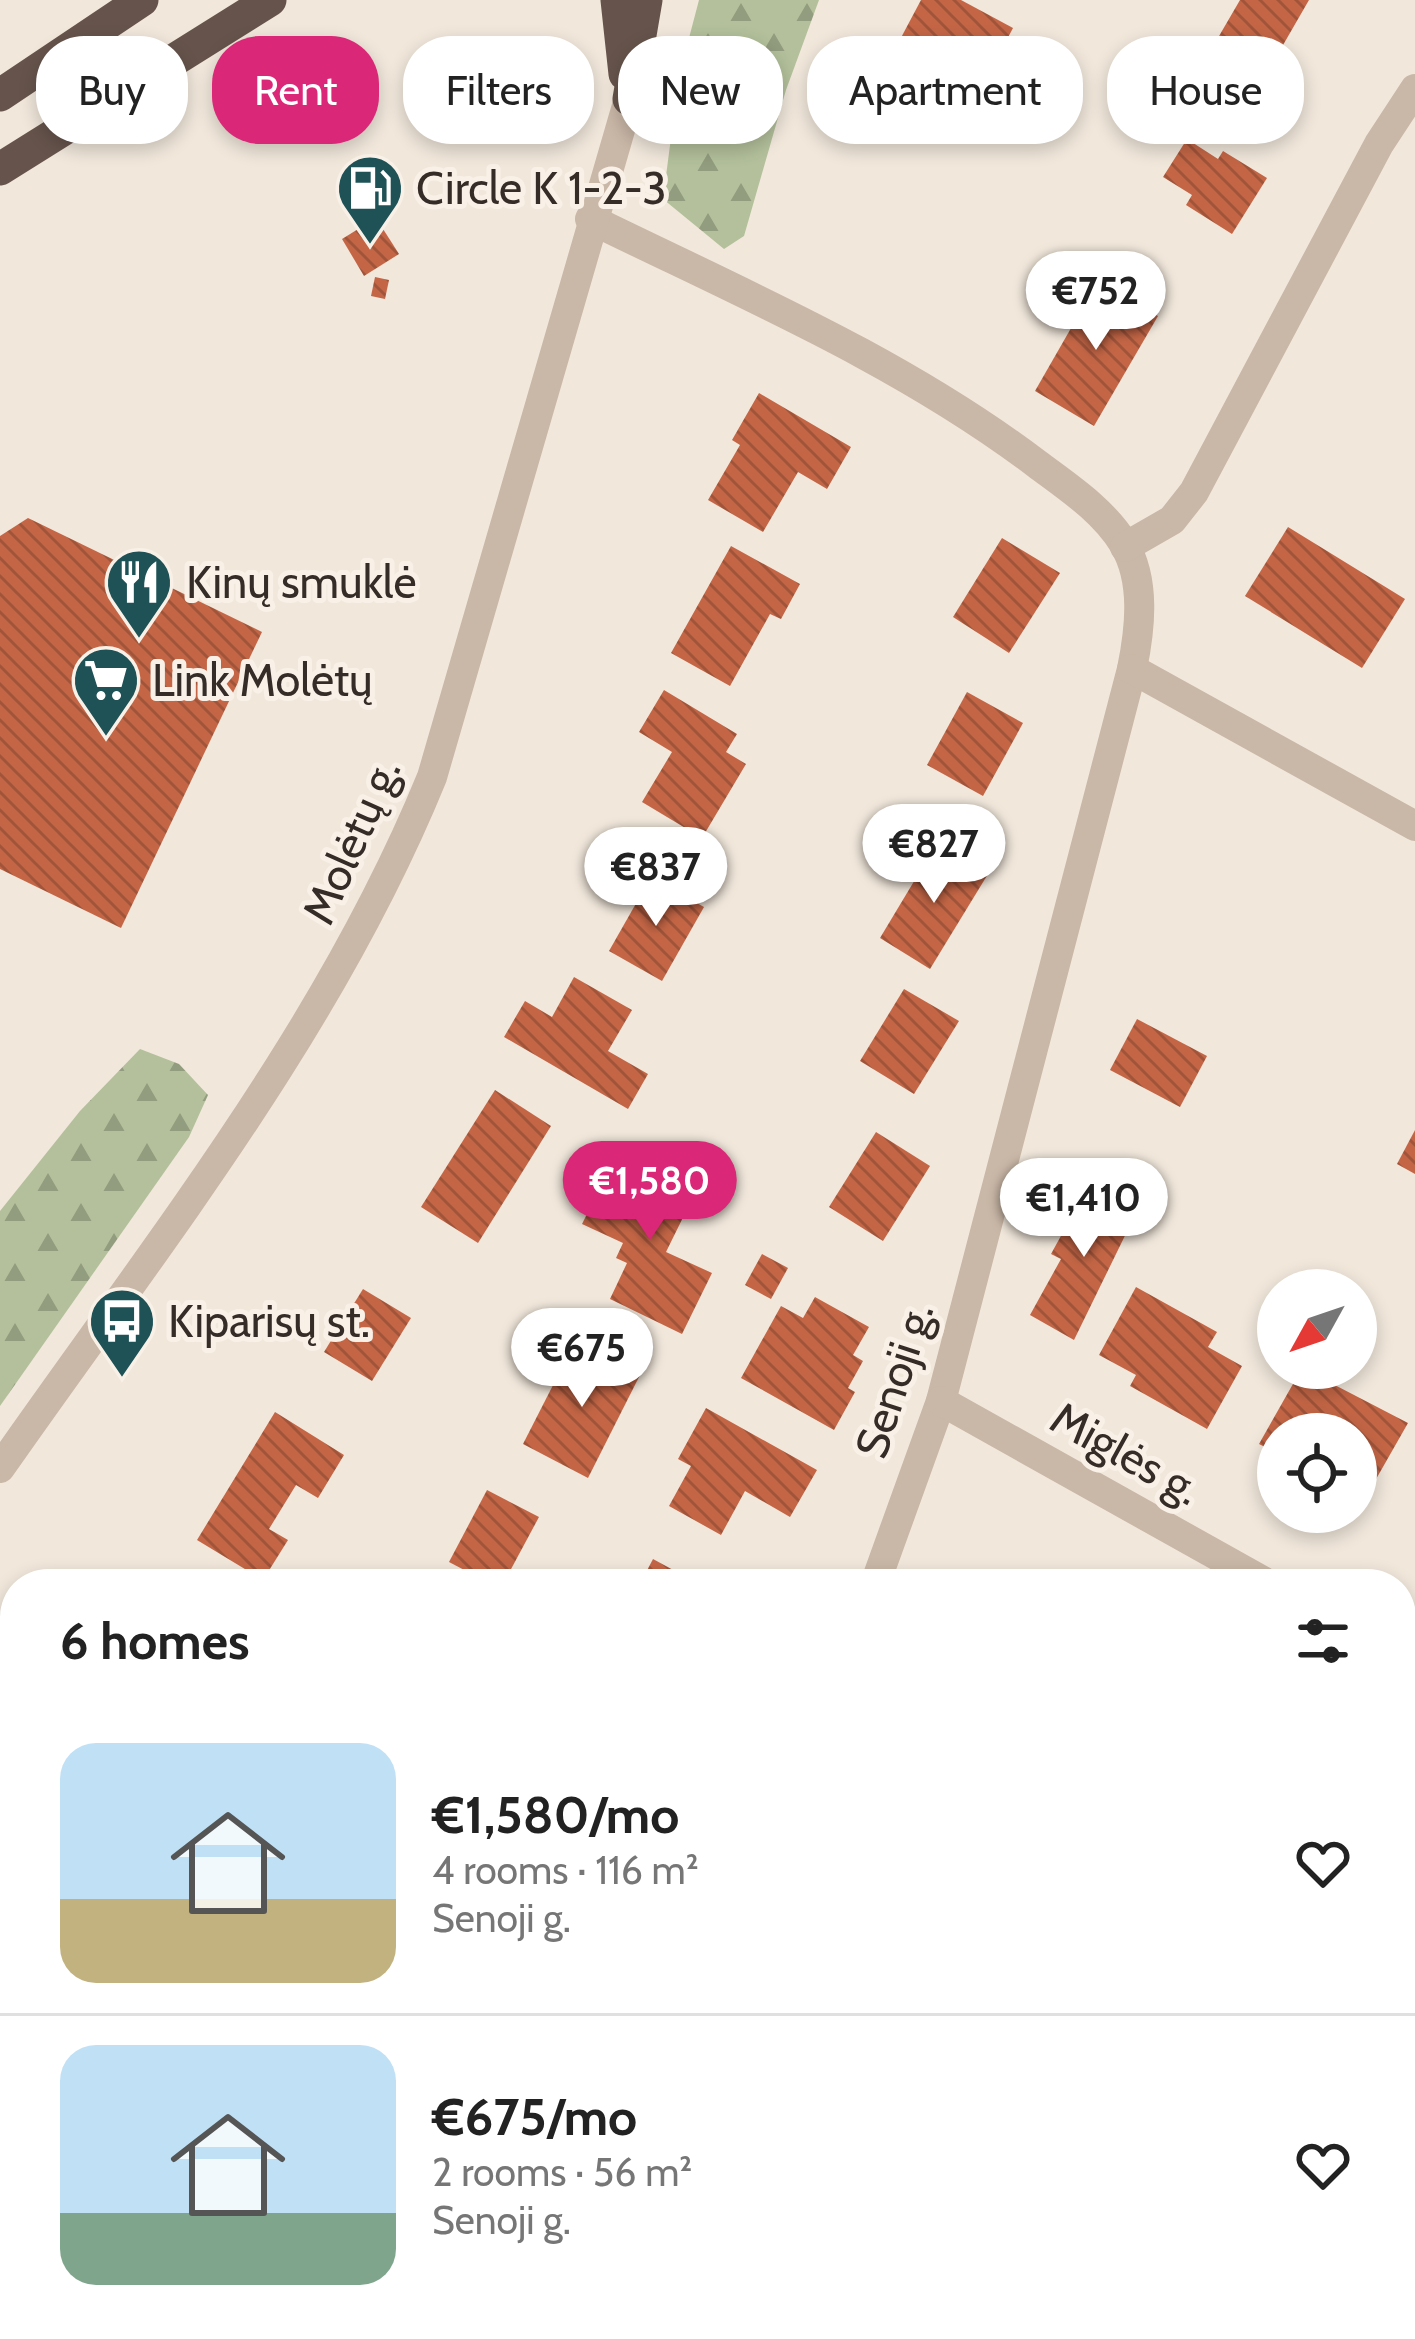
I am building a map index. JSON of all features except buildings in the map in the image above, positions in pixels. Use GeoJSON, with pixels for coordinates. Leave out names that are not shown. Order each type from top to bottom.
{"type":"FeatureCollection","features":[{"type":"Feature","properties":{"kind":"highway"},"geometry":{"type":"LineString","coordinates":[[0,94],[142,0]]}},
{"type":"Feature","properties":{"kind":"highway"},"geometry":{"type":"LineString","coordinates":[[0,169],[269,0]]}},
{"type":"Feature","properties":{"kind":"highway"},"geometry":{"type":"LineString","coordinates":[[617,0],[621,36]]}},
{"type":"Feature","properties":{"kind":"highway"},"geometry":{"type":"LineString","coordinates":[[640,36],[646,0]]}},
{"type":"Feature","properties":{"kind":"street"},"geometry":{"type":"LineString","coordinates":[[590,219],[890,366],[1092,505],[1126,547],[1172,520],[1194,492],[1378,144],[1415,89]]}},
{"type":"Feature","properties":{"kind":"street","name":"Molėtų g."},"geometry":{"type":"LineString","coordinates":[[0,1468],[303,1033],[393,873],[432,777],[618,134]]}},
{"type":"Feature","properties":{"kind":"street","name":"Senoji g."},"geometry":{"type":"LineString","coordinates":[[880,1569],[941,1401],[1132,669],[1141,625],[1126,547]]}},
{"type":"Feature","properties":{"kind":"street"},"geometry":{"type":"LineString","coordinates":[[1132,669],[1415,826]]}},
{"type":"Feature","properties":{"kind":"street","name":"Miglės g."},"geometry":{"type":"LineString","coordinates":[[941,1401],[1241,1569]]}},
{"type":"Feature","properties":{"kind":"green space"},"geometry":{"type":"Polygon","coordinates":[[[699,0],[819,0],[783,100],[783,36],[690,36],[699,0]]]}},
{"type":"Feature","properties":{"kind":"green space"},"geometry":{"type":"Polygon","coordinates":[[[670,144],[770,144],[744,236],[724,249],[663,199],[670,144]]]}},
{"type":"Feature","properties":{"kind":"green space"},"geometry":{"type":"Polygon","coordinates":[[[140,1049],[179,1064],[208,1095],[189,1137],[0,1406],[0,1211],[80,1111],[140,1049]]]}},
{"type":"Feature","properties":{"kind":"place","name":"Circle K 1-2-3"},"geometry":{"type":"Point","coordinates":[370,247]}},
{"type":"Feature","properties":{"kind":"place","name":"Kinų smuklė"},"geometry":{"type":"Point","coordinates":[139,641]}},
{"type":"Feature","properties":{"kind":"place","name":"Link Molėtų"},"geometry":{"type":"Point","coordinates":[106,739]}},
{"type":"Feature","properties":{"kind":"place","name":"Kiparisų st."},"geometry":{"type":"Point","coordinates":[122,1380]}}]}
